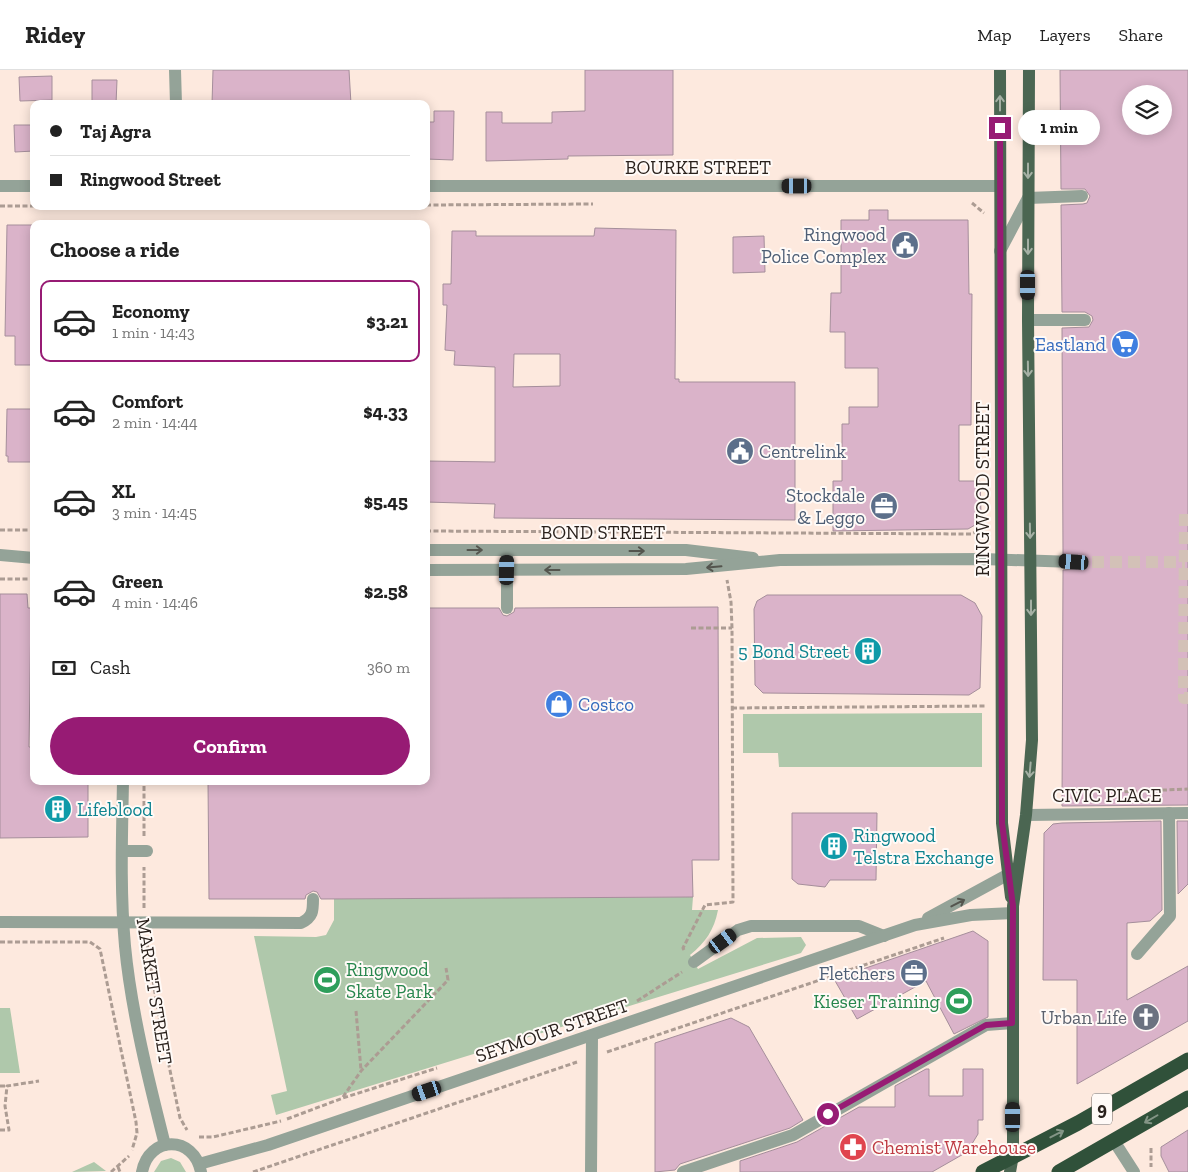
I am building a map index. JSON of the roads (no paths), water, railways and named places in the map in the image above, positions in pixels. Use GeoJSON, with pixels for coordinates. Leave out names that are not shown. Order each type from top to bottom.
{"type":"FeatureCollection","features":[{"type":"Feature","properties":{"kind":"highway","name":"9"},"geometry":{"type":"LineString","coordinates":[[1013,1155],[1078,1123],[1188,1060]]}},
{"type":"Feature","properties":{"kind":"highway","name":"9"},"geometry":{"type":"LineString","coordinates":[[1058,1172],[1188,1098]]}},
{"type":"Feature","properties":{"kind":"highway"},"geometry":{"type":"LineString","coordinates":[[983,1172],[1013,1155]]}},
{"type":"Feature","properties":{"kind":"main road","name":"RINGWOOD STREET"},"geometry":{"type":"LineString","coordinates":[[1000,70],[1002,823],[1007,875],[1013,910]]}},
{"type":"Feature","properties":{"kind":"main road","name":"RINGWOOD STREET"},"geometry":{"type":"LineString","coordinates":[[1010,1172],[1013,1155],[1013,910],[1026,814],[1032,740],[1028,320],[1029,70]]}},
{"type":"Feature","properties":{"kind":"street"},"geometry":{"type":"LineString","coordinates":[[176,70],[176,100]]}},
{"type":"Feature","properties":{"kind":"street"},"geometry":{"type":"LineString","coordinates":[[0,186],[30,186]]}},
{"type":"Feature","properties":{"kind":"street","name":"BOURKE STREET"},"geometry":{"type":"LineString","coordinates":[[430,186],[1000,186]]}},
{"type":"Feature","properties":{"kind":"street"},"geometry":{"type":"LineString","coordinates":[[1000,251],[1028,198],[1082,196]]}},
{"type":"Feature","properties":{"kind":"street"},"geometry":{"type":"LineString","coordinates":[[1028,320],[1086,320]]}},
{"type":"Feature","properties":{"kind":"street"},"geometry":{"type":"LineString","coordinates":[[3,555],[30,550]]}},
{"type":"Feature","properties":{"kind":"street","name":"BOND STREET"},"geometry":{"type":"LineString","coordinates":[[430,550],[686,550],[780,560]]}},
{"type":"Feature","properties":{"kind":"street"},"geometry":{"type":"LineString","coordinates":[[507,550],[507,608]]}},
{"type":"Feature","properties":{"kind":"street"},"geometry":{"type":"LineString","coordinates":[[3,555],[30,558]]}},
{"type":"Feature","properties":{"kind":"street","name":"BOND STREET"},"geometry":{"type":"LineString","coordinates":[[430,570],[686,569],[780,560],[1030,559],[1074,562]]}},
{"type":"Feature","properties":{"kind":"street","name":"MARKET STREET"},"geometry":{"type":"LineString","coordinates":[[123,785],[124,922],[133,995],[165,1145]]}},
{"type":"Feature","properties":{"kind":"street"},"geometry":{"type":"LineString","coordinates":[[1137,954],[1170,916],[1169,813]]}},
{"type":"Feature","properties":{"kind":"street","name":"CIVIC PLACE"},"geometry":{"type":"LineString","coordinates":[[1026,814],[1188,813]]}},
{"type":"Feature","properties":{"kind":"street"},"geometry":{"type":"LineString","coordinates":[[122,851],[146,851]]}},
{"type":"Feature","properties":{"kind":"street","name":"SEYMOUR STREET"},"geometry":{"type":"LineString","coordinates":[[200,1168],[915,925],[1007,875]]}},
{"type":"Feature","properties":{"kind":"street"},"geometry":{"type":"LineString","coordinates":[[0,922],[301,923],[309,919],[313,913],[313,899]]}},
{"type":"Feature","properties":{"kind":"street","name":"SEYMOUR STREET"},"geometry":{"type":"LineString","coordinates":[[915,925],[970,915],[1013,910]]}},
{"type":"Feature","properties":{"kind":"street"},"geometry":{"type":"LineString","coordinates":[[690,958],[738,930],[751,926],[859,926],[884,936]]}},
{"type":"Feature","properties":{"kind":"street"},"geometry":{"type":"LineString","coordinates":[[683,1172],[793,1135],[986,1025],[1012,1023]]}},
{"type":"Feature","properties":{"kind":"street"},"geometry":{"type":"LineString","coordinates":[[591,1172],[592,1036]]}},
{"type":"Feature","properties":{"kind":"street"},"geometry":{"type":"LineString","coordinates":[[1114,1140],[1134,1172]]}},
{"type":"Feature","properties":{"kind":"street"},"geometry":{"type":"LineString","coordinates":[[142,1172],[149,1154],[165,1145],[182,1146],[189,1150],[200,1168]]}},
{"type":"Feature","properties":{"kind":"tunnel"},"geometry":{"type":"LineString","coordinates":[[1185,514],[1184,698],[1188,698]]}},
{"type":"Feature","properties":{"kind":"tunnel"},"geometry":{"type":"LineString","coordinates":[[1074,562],[1185,562]]}},
{"type":"Feature","properties":{"kind":"place","name":"Ringwood Police Complex"},"geometry":{"type":"Point","coordinates":[905,245]}},
{"type":"Feature","properties":{"kind":"place","name":"Eastland"},"geometry":{"type":"Point","coordinates":[1125,344]}},
{"type":"Feature","properties":{"kind":"place","name":"Centrelink"},"geometry":{"type":"Point","coordinates":[740,451]}},
{"type":"Feature","properties":{"kind":"place","name":"Stockdale & Leggo"},"geometry":{"type":"Point","coordinates":[884,506]}},
{"type":"Feature","properties":{"kind":"place","name":"5 Bond Street"},"geometry":{"type":"Point","coordinates":[868,651]}},
{"type":"Feature","properties":{"kind":"place","name":"Costco"},"geometry":{"type":"Point","coordinates":[559,704]}},
{"type":"Feature","properties":{"kind":"place","name":"Lifeblood"},"geometry":{"type":"Point","coordinates":[58,809]}},
{"type":"Feature","properties":{"kind":"place","name":"Ringwood Telstra Exchange"},"geometry":{"type":"Point","coordinates":[834,846]}},
{"type":"Feature","properties":{"kind":"place","name":"Fletchers"},"geometry":{"type":"Point","coordinates":[914,973]}},
{"type":"Feature","properties":{"kind":"place","name":"Ringwood Skate Park"},"geometry":{"type":"Point","coordinates":[327,980]}},
{"type":"Feature","properties":{"kind":"place","name":"Kieser Training"},"geometry":{"type":"Point","coordinates":[959,1001]}},
{"type":"Feature","properties":{"kind":"place","name":"Urban Life"},"geometry":{"type":"Point","coordinates":[1146,1017]}},
{"type":"Feature","properties":{"kind":"place","name":"Chemist Warehouse"},"geometry":{"type":"Point","coordinates":[853,1147]}}]}
